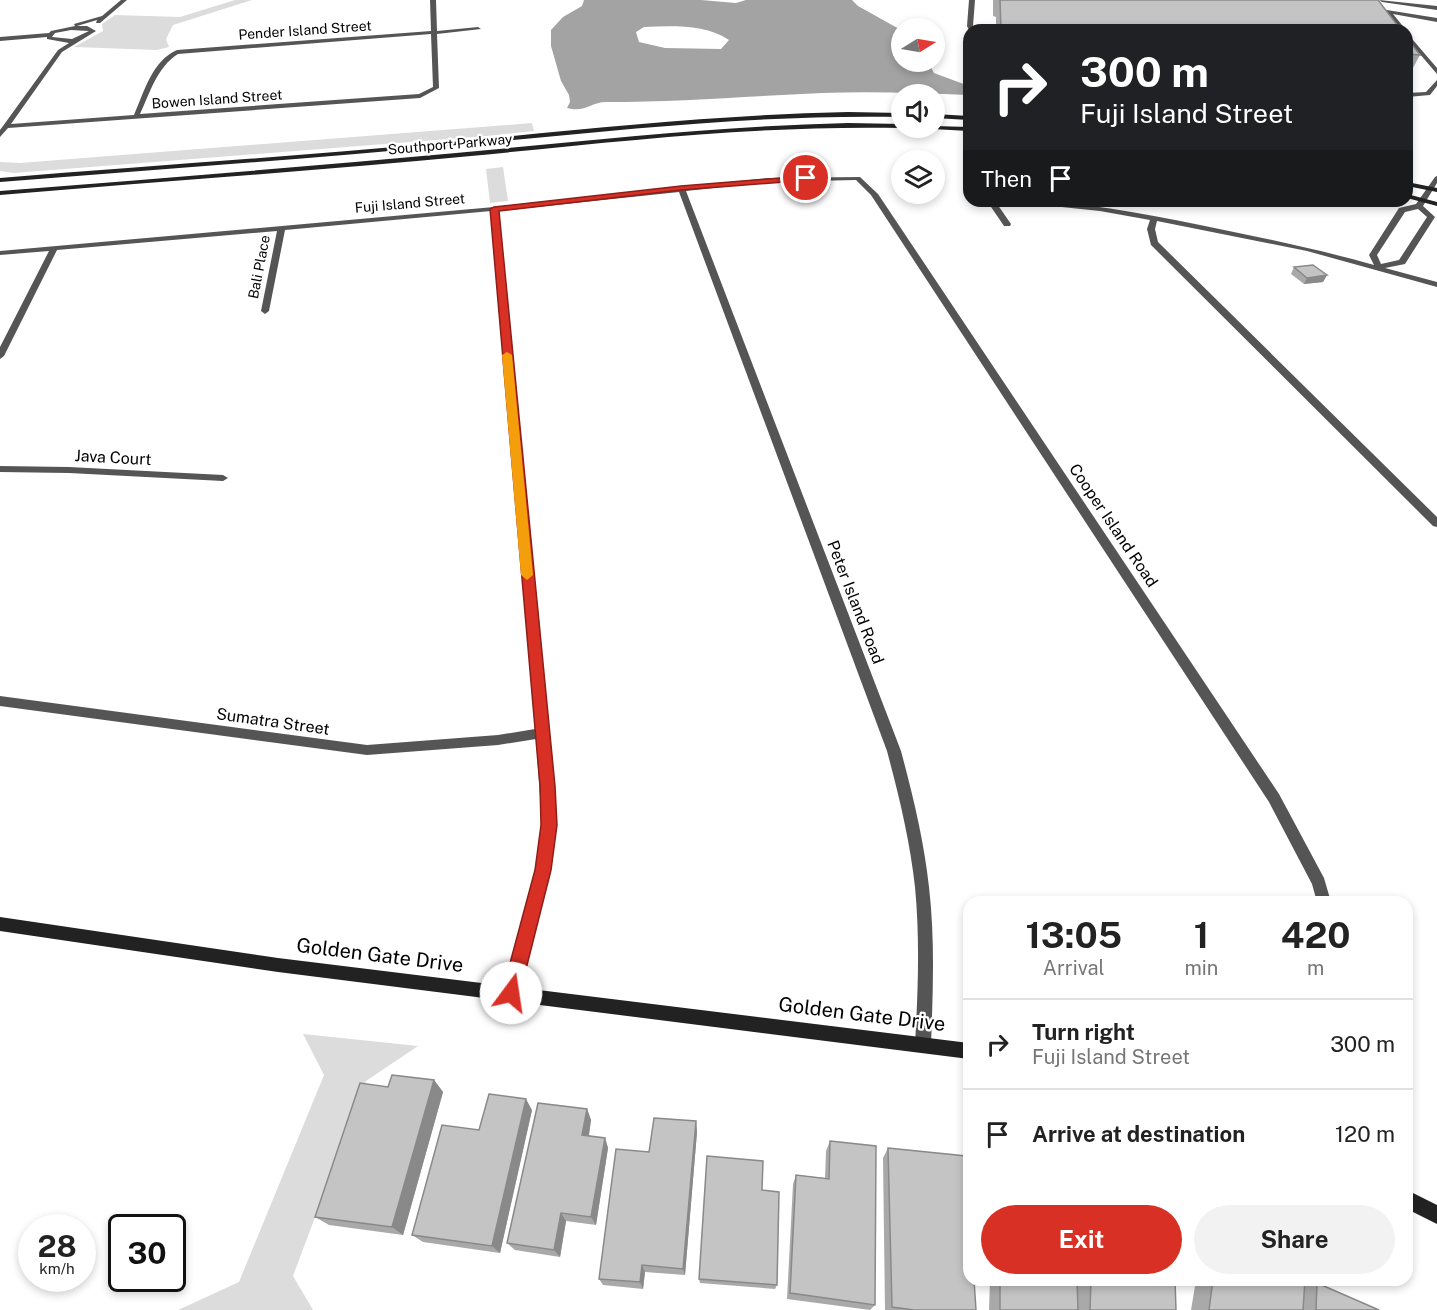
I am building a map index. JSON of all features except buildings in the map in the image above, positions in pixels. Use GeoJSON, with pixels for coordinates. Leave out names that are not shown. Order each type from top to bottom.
{"type":"FeatureCollection","features":[{"type":"Feature","properties":{"kind":"main road","name":"Southport Parkway"},"geometry":{"type":"LineString","coordinates":[[0,180],[457,143],[678,122],[777,116],[891,115]]}},
{"type":"Feature","properties":{"kind":"main road"},"geometry":{"type":"LineString","coordinates":[[945,117],[963,118]]}},
{"type":"Feature","properties":{"kind":"main road","name":"Southport Parkway"},"geometry":{"type":"LineString","coordinates":[[0,193],[459,155],[682,133],[780,127],[891,126]]}},
{"type":"Feature","properties":{"kind":"main road"},"geometry":{"type":"LineString","coordinates":[[945,128],[963,129]]}},
{"type":"Feature","properties":{"kind":"main road"},"geometry":{"type":"LineString","coordinates":[[1413,185],[1434,190]]}},
{"type":"Feature","properties":{"kind":"main road"},"geometry":{"type":"LineString","coordinates":[[1413,199],[1422,203],[1437,204]]}},
{"type":"Feature","properties":{"kind":"main road","name":"Golden Gate Drive"},"geometry":{"type":"LineString","coordinates":[[0,924],[278,965],[963,1050]]}},
{"type":"Feature","properties":{"kind":"main road"},"geometry":{"type":"LineString","coordinates":[[1413,1202],[1437,1215]]}},
{"type":"Feature","properties":{"kind":"street"},"geometry":{"type":"LineString","coordinates":[[0,135],[60,51],[92,33],[92,29],[101,18],[124,0]]}},
{"type":"Feature","properties":{"kind":"street"},"geometry":{"type":"LineString","coordinates":[[433,0],[434,32]]}},
{"type":"Feature","properties":{"kind":"street"},"geometry":{"type":"LineString","coordinates":[[970,24],[972,0]]}},
{"type":"Feature","properties":{"kind":"street"},"geometry":{"type":"LineString","coordinates":[[1382,0],[1437,8]]}},
{"type":"Feature","properties":{"kind":"street"},"geometry":{"type":"LineString","coordinates":[[1367,8],[1437,20]]}},
{"type":"Feature","properties":{"kind":"street"},"geometry":{"type":"LineString","coordinates":[[1388,11],[1398,24]]}},
{"type":"Feature","properties":{"kind":"street"},"geometry":{"type":"LineString","coordinates":[[50,37],[58,30],[101,18]]}},
{"type":"Feature","properties":{"kind":"street"},"geometry":{"type":"LineString","coordinates":[[58,30],[81,27],[92,29]]}},
{"type":"Feature","properties":{"kind":"street","name":"Pender Island Street"},"geometry":{"type":"LineString","coordinates":[[136,117],[163,63],[170,55],[177,52],[478,29]]}},
{"type":"Feature","properties":{"kind":"street","name":"Bowen Island Street"},"geometry":{"type":"LineString","coordinates":[[6,126],[420,96],[436,88],[434,32]]}},
{"type":"Feature","properties":{"kind":"street"},"geometry":{"type":"LineString","coordinates":[[0,39],[50,37],[78,39]]}},
{"type":"Feature","properties":{"kind":"street"},"geometry":{"type":"LineString","coordinates":[[50,37],[60,51]]}},
{"type":"Feature","properties":{"kind":"street"},"geometry":{"type":"LineString","coordinates":[[1413,42],[1437,72]]}},
{"type":"Feature","properties":{"kind":"street"},"geometry":{"type":"LineString","coordinates":[[1428,94],[1437,82]]}},
{"type":"Feature","properties":{"kind":"street"},"geometry":{"type":"LineString","coordinates":[[1413,95],[1437,96]]}},
{"type":"Feature","properties":{"kind":"street","name":"Fuji Island Street"},"geometry":{"type":"LineString","coordinates":[[0,254],[494,209],[768,180],[858,178]]}},
{"type":"Feature","properties":{"kind":"street","name":"Cooper Island Road"},"geometry":{"type":"LineString","coordinates":[[858,178],[874,194],[1274,798],[1319,883],[1322,896]]}},
{"type":"Feature","properties":{"kind":"street"},"geometry":{"type":"LineString","coordinates":[[1413,206],[1422,203],[1434,190],[1437,178]]}},
{"type":"Feature","properties":{"kind":"street","name":"Peter Island Road"},"geometry":{"type":"LineString","coordinates":[[681,188],[894,751],[909,806],[920,866],[926,981],[923,1044]]}},
{"type":"Feature","properties":{"kind":"street"},"geometry":{"type":"LineString","coordinates":[[1380,267],[1402,262],[1431,217],[1422,203]]}},
{"type":"Feature","properties":{"kind":"street"},"geometry":{"type":"LineString","coordinates":[[995,207],[1007,224]]}},
{"type":"Feature","properties":{"kind":"street"},"geometry":{"type":"LineString","coordinates":[[1081,207],[1154,218],[1252,237],[1380,267],[1437,285]]}},
{"type":"Feature","properties":{"kind":"street"},"geometry":{"type":"LineString","coordinates":[[1380,267],[1373,255],[1402,210],[1411,207]]}},
{"type":"Feature","properties":{"kind":"street"},"geometry":{"type":"LineString","coordinates":[[494,209],[549,825],[543,870],[511,993]]}},
{"type":"Feature","properties":{"kind":"street"},"geometry":{"type":"LineString","coordinates":[[1154,218],[1151,229],[1154,243],[1437,523]]}},
{"type":"Feature","properties":{"kind":"street","name":"Bali Place"},"geometry":{"type":"LineString","coordinates":[[265,311],[281,229]]}},
{"type":"Feature","properties":{"kind":"street"},"geometry":{"type":"LineString","coordinates":[[0,356],[54,249]]}},
{"type":"Feature","properties":{"kind":"street","name":"Java Court"},"geometry":{"type":"LineString","coordinates":[[0,469],[223,478]]}},
{"type":"Feature","properties":{"kind":"street","name":"Sumatra Street"},"geometry":{"type":"LineString","coordinates":[[0,701],[367,750],[498,740],[542,733]]}},
{"type":"Feature","properties":{"kind":"shaded area"},"geometry":{"type":"Polygon","coordinates":[[[235,0],[252,0],[173,25],[166,39],[169,47],[157,50],[74,47],[103,31],[102,24],[115,15],[180,17],[235,0]]]}},
{"type":"Feature","properties":{"kind":"shaded area"},"geometry":{"type":"Polygon","coordinates":[[[584,0],[701,0],[736,3],[746,0],[852,0],[858,6],[891,24],[891,72],[933,72],[963,84],[963,95],[945,94],[945,84],[891,84],[891,92],[606,102],[573,109],[567,108],[570,102],[569,95],[561,81],[551,46],[551,30],[563,17],[582,6],[584,0]],[[677,26],[644,27],[636,32],[639,42],[665,48],[721,49],[729,40],[710,31],[677,26]]]}},
{"type":"Feature","properties":{"kind":"shaded area"},"geometry":{"type":"Polygon","coordinates":[[[532,123],[534,131],[487,136],[14,173],[0,171],[0,162],[20,163],[532,123]]]}},
{"type":"Feature","properties":{"kind":"shaded area"},"geometry":{"type":"Polygon","coordinates":[[[503,167],[508,201],[490,203],[486,169],[503,167]]]}},
{"type":"Feature","properties":{"kind":"shaded area"},"geometry":{"type":"Polygon","coordinates":[[[303,1034],[418,1046],[366,1081],[293,1276],[313,1310],[178,1310],[239,1282],[324,1075],[303,1034]]]}},
{"type":"Feature","properties":{"kind":"slow traffic"},"geometry":{"type":"LineString","coordinates":[[507,355],[527,575]]}},
{"type":"Feature","properties":{"kind":"route"},"geometry":{"type":"LineString","coordinates":[[511,993],[543,870],[549,825],[548,786],[494,209],[681,188],[806,178]]}}]}
